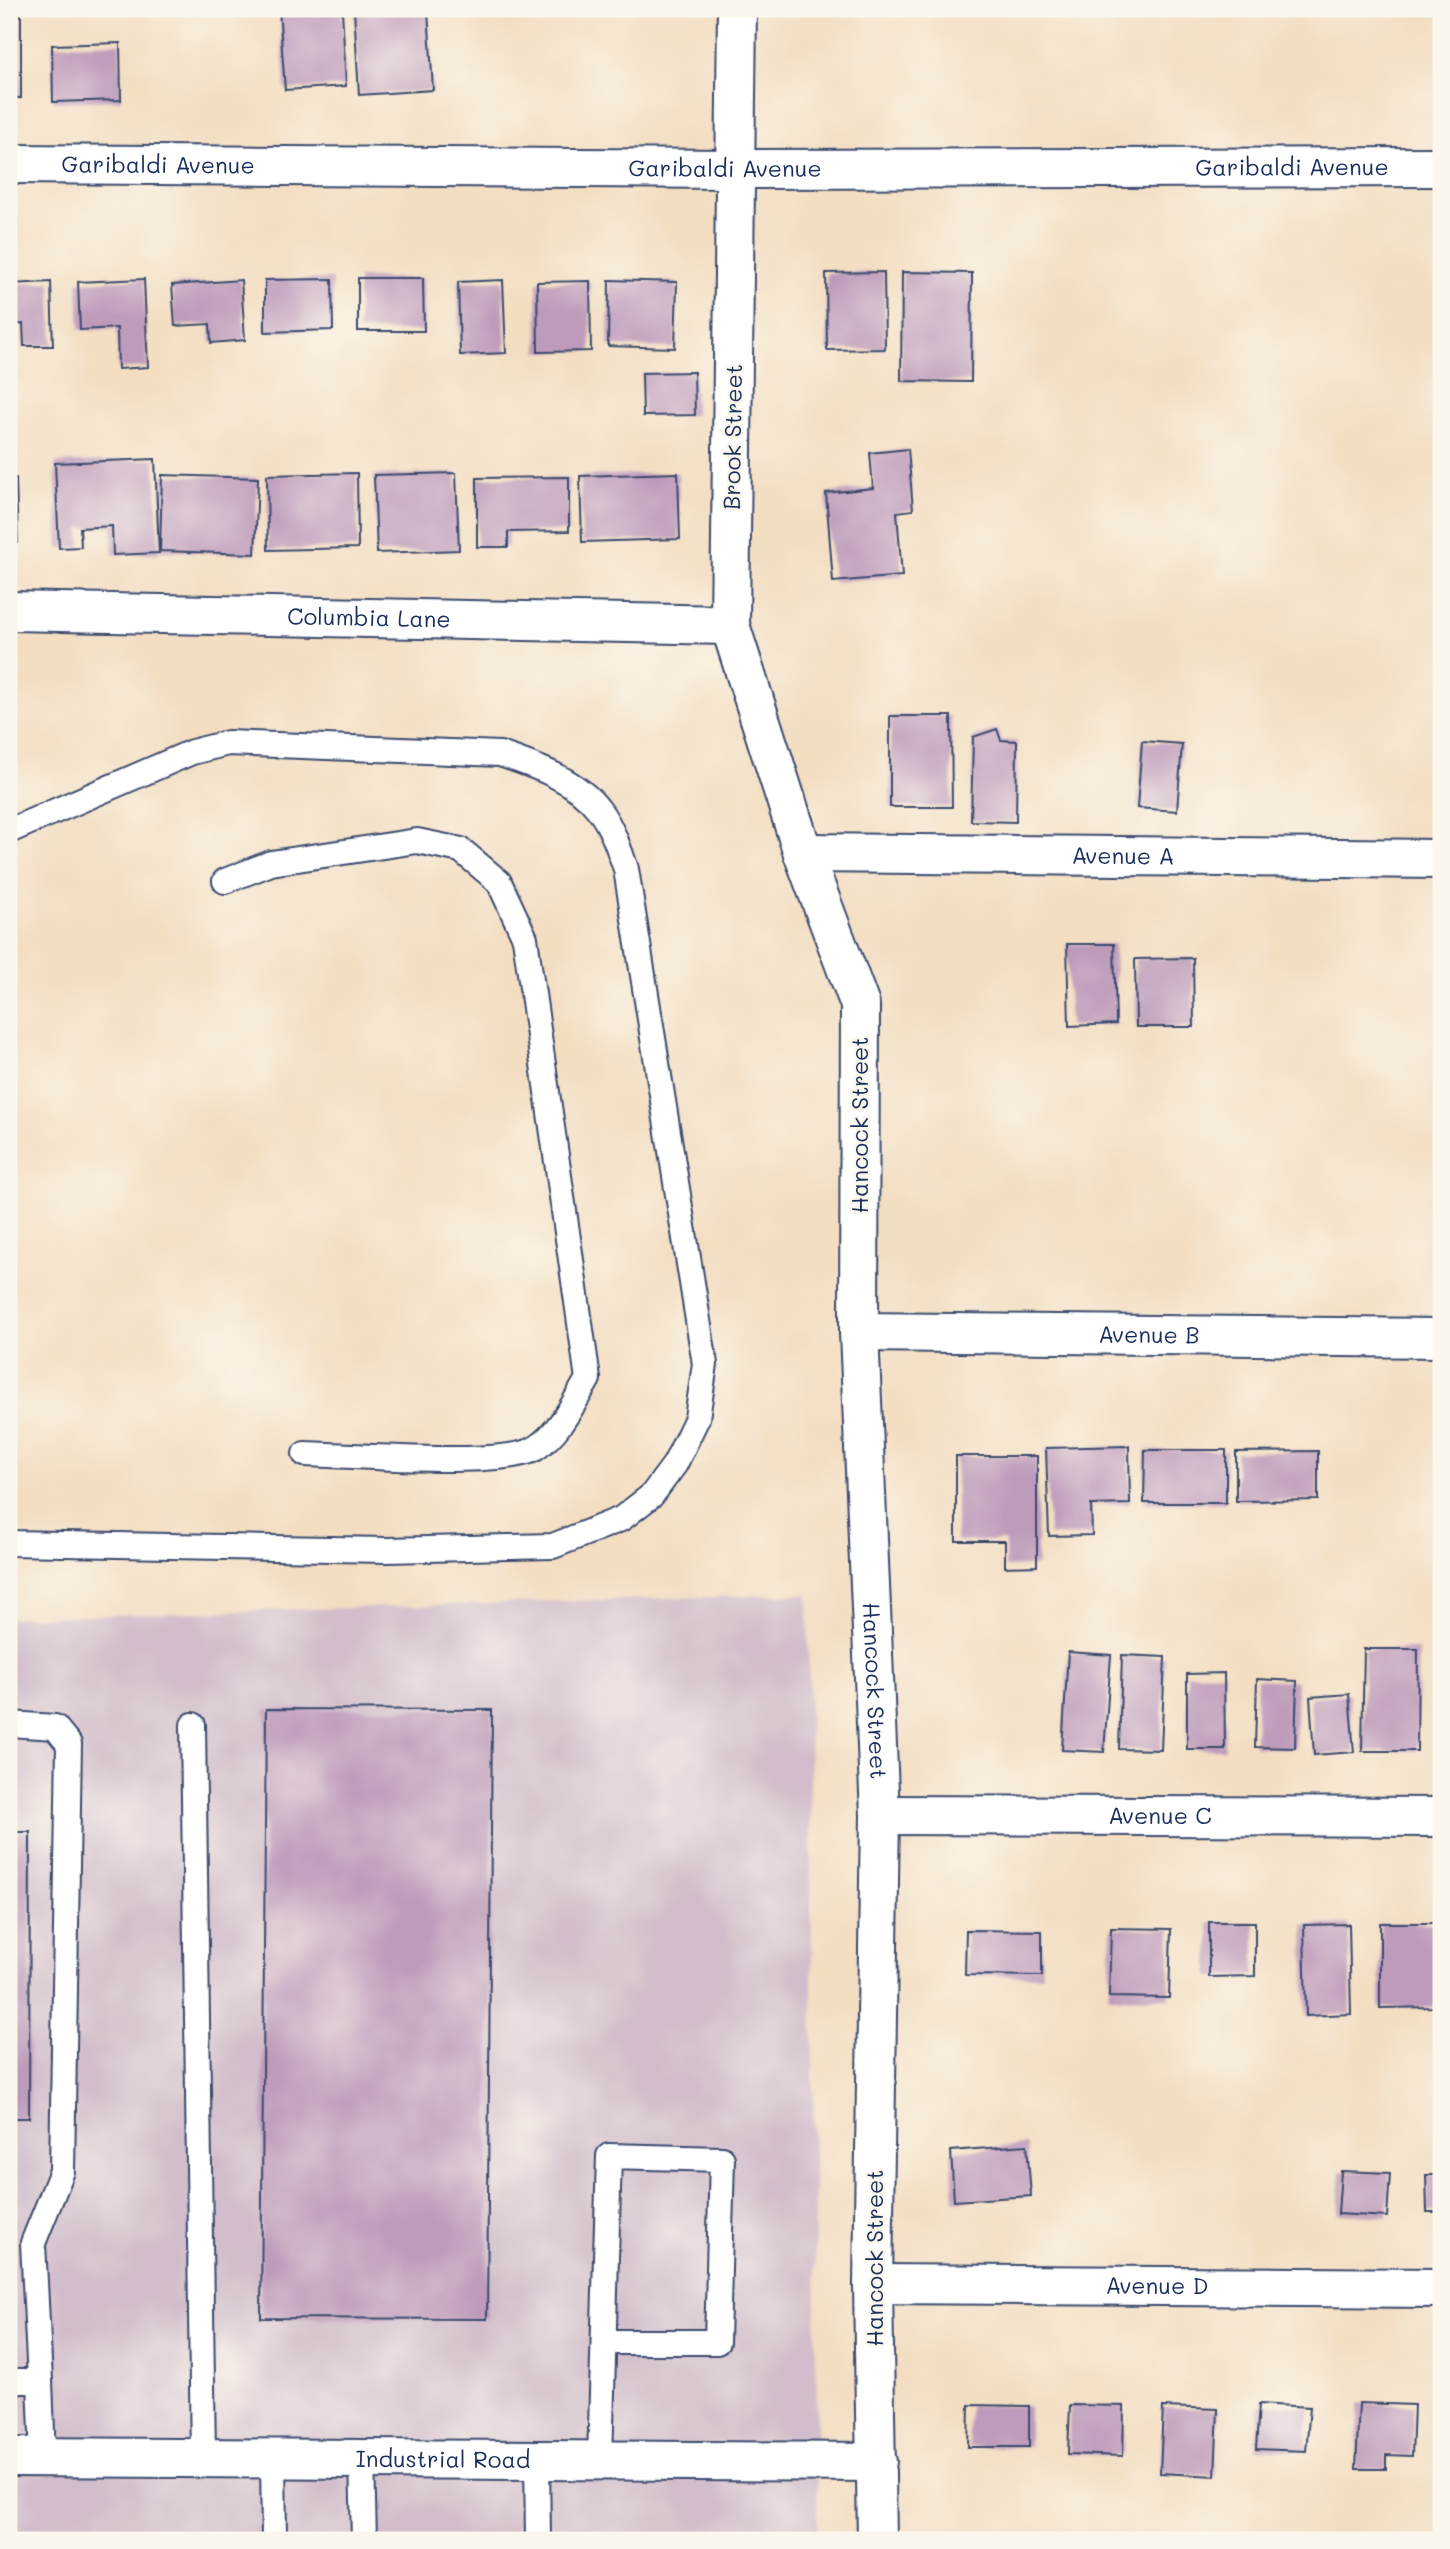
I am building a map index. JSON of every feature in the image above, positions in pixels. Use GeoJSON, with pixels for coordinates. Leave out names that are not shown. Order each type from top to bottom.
{"type":"FeatureCollection","features":[{"type":"Feature","properties":{"kind":"street","name":"Brook Street"},"geometry":{"type":"LineString","coordinates":[[737,9],[730,625],[803,853]]}},
{"type":"Feature","properties":{"kind":"street","name":"Garibaldi Avenue"},"geometry":{"type":"LineString","coordinates":[[9,164],[737,169],[1441,167]]}},
{"type":"Feature","properties":{"kind":"street","name":"Columbia Lane"},"geometry":{"type":"LineString","coordinates":[[9,611],[730,625]]}},
{"type":"Feature","properties":{"kind":"street","name":"Avenue A"},"geometry":{"type":"LineString","coordinates":[[803,853],[1441,859]]}},
{"type":"Feature","properties":{"kind":"street","name":"Hancock Street"},"geometry":{"type":"LineString","coordinates":[[803,853],[860,1005],[859,1332],[880,1815],[873,2284],[877,2540]]}},
{"type":"Feature","properties":{"kind":"street","name":"Avenue B"},"geometry":{"type":"LineString","coordinates":[[859,1332],[1441,1338]]}},
{"type":"Feature","properties":{"kind":"street","name":"Avenue C"},"geometry":{"type":"LineString","coordinates":[[880,1815],[1441,1817]]}},
{"type":"Feature","properties":{"kind":"street","name":"Avenue D"},"geometry":{"type":"LineString","coordinates":[[873,2284],[1441,2288]]}},
{"type":"Feature","properties":{"kind":"street","name":"Industrial Road"},"geometry":{"type":"LineString","coordinates":[[26,2457],[877,2462]]}},
{"type":"Feature","properties":{"kind":"lane"},"geometry":{"type":"LineString","coordinates":[[9,831],[192,752],[228,743],[500,754],[541,768],[581,792],[599,810],[611,830],[626,869],[705,1364],[697,1418],[675,1464],[652,1495],[621,1519],[553,1546],[387,1550],[9,1543]]}},
{"type":"Feature","properties":{"kind":"lane"},"geometry":{"type":"LineString","coordinates":[[225,881],[271,863],[417,841],[461,850],[499,882],[525,938],[588,1379],[560,1424],[535,1449],[491,1459],[305,1454]]}},
{"type":"Feature","properties":{"kind":"lane"},"geometry":{"type":"LineString","coordinates":[[9,1724],[55,1727],[69,1744],[62,2171],[33,2243],[40,2381],[26,2457]]}},
{"type":"Feature","properties":{"kind":"lane"},"geometry":{"type":"LineString","coordinates":[[193,1725],[202,2458]]}},
{"type":"Feature","properties":{"kind":"lane"},"geometry":{"type":"LineString","coordinates":[[600,2460],[609,2156],[722,2158],[717,2342],[605,2342]]}},
{"type":"Feature","properties":{"kind":"lane"},"geometry":{"type":"LineString","coordinates":[[9,2381],[40,2381]]}},
{"type":"Feature","properties":{"kind":"lane"},"geometry":{"type":"LineString","coordinates":[[273,2457],[274,2540]]}},
{"type":"Feature","properties":{"kind":"lane"},"geometry":{"type":"LineString","coordinates":[[362,2458],[363,2540]]}},
{"type":"Feature","properties":{"kind":"lane"},"geometry":{"type":"LineString","coordinates":[[537,2459],[538,2540]]}},
{"type":"Feature","properties":{"kind":"shaded area"},"geometry":{"type":"Polygon","coordinates":[[[808,1594],[818,2540],[9,2540],[9,1618],[808,1594]]]}},
{"type":"Feature","properties":{"kind":"building"},"geometry":{"type":"Polygon","coordinates":[[[9,9],[21,9],[21,98],[9,98],[9,9]]]}},
{"type":"Feature","properties":{"kind":"building"},"geometry":{"type":"Polygon","coordinates":[[[279,9],[342,9],[346,86],[285,90],[279,9]]]}},
{"type":"Feature","properties":{"kind":"building"},"geometry":{"type":"Polygon","coordinates":[[[354,9],[428,11],[433,90],[359,95],[354,9]]]}},
{"type":"Feature","properties":{"kind":"building"},"geometry":{"type":"Polygon","coordinates":[[[120,43],[121,100],[53,102],[52,45],[120,43]]]}},
{"type":"Feature","properties":{"kind":"building"},"geometry":{"type":"Polygon","coordinates":[[[884,272],[885,349],[827,350],[826,273],[884,272]]]}},
{"type":"Feature","properties":{"kind":"building"},"geometry":{"type":"Polygon","coordinates":[[[902,272],[972,273],[971,382],[901,381],[902,272]]]}},
{"type":"Feature","properties":{"kind":"building"},"geometry":{"type":"Polygon","coordinates":[[[358,278],[423,278],[424,331],[358,331],[358,278]]]}},
{"type":"Feature","properties":{"kind":"building"},"geometry":{"type":"Polygon","coordinates":[[[144,279],[148,367],[118,369],[117,328],[80,330],[78,282],[144,279]]]}},
{"type":"Feature","properties":{"kind":"building"},"geometry":{"type":"Polygon","coordinates":[[[332,279],[333,330],[265,332],[265,280],[332,279]]]}},
{"type":"Feature","properties":{"kind":"building"},"geometry":{"type":"Polygon","coordinates":[[[241,280],[245,340],[211,343],[210,324],[175,326],[172,285],[241,280]]]}},
{"type":"Feature","properties":{"kind":"building"},"geometry":{"type":"Polygon","coordinates":[[[503,280],[506,353],[460,355],[458,282],[503,280]]]}},
{"type":"Feature","properties":{"kind":"building"},"geometry":{"type":"Polygon","coordinates":[[[609,280],[677,282],[675,348],[608,346],[609,280]]]}},
{"type":"Feature","properties":{"kind":"building"},"geometry":{"type":"Polygon","coordinates":[[[590,281],[591,351],[538,352],[537,282],[590,281]]]}},
{"type":"Feature","properties":{"kind":"building"},"geometry":{"type":"Polygon","coordinates":[[[51,282],[53,346],[24,346],[23,324],[9,325],[9,284],[51,282]]]}},
{"type":"Feature","properties":{"kind":"building"},"geometry":{"type":"Polygon","coordinates":[[[694,372],[695,415],[643,416],[642,373],[694,372]]]}},
{"type":"Feature","properties":{"kind":"building"},"geometry":{"type":"Polygon","coordinates":[[[908,449],[913,510],[897,512],[902,576],[833,582],[826,493],[873,488],[870,453],[908,449]]]}},
{"type":"Feature","properties":{"kind":"building"},"geometry":{"type":"Polygon","coordinates":[[[155,459],[159,553],[113,555],[112,526],[80,528],[81,547],[59,548],[55,463],[155,459]]]}},
{"type":"Feature","properties":{"kind":"building"},"geometry":{"type":"Polygon","coordinates":[[[357,473],[358,548],[268,550],[267,475],[357,473]]]}},
{"type":"Feature","properties":{"kind":"building"},"geometry":{"type":"Polygon","coordinates":[[[456,473],[459,550],[377,553],[374,475],[456,473]]]}},
{"type":"Feature","properties":{"kind":"building"},"geometry":{"type":"Polygon","coordinates":[[[678,473],[680,539],[582,542],[580,476],[678,473]]]}},
{"type":"Feature","properties":{"kind":"building"},"geometry":{"type":"Polygon","coordinates":[[[162,475],[258,478],[255,554],[160,551],[162,475]]]}},
{"type":"Feature","properties":{"kind":"building"},"geometry":{"type":"Polygon","coordinates":[[[569,477],[569,531],[508,532],[508,547],[477,547],[477,478],[569,477]]]}},
{"type":"Feature","properties":{"kind":"building"},"geometry":{"type":"Polygon","coordinates":[[[9,478],[16,478],[18,543],[9,543],[9,478]]]}},
{"type":"Feature","properties":{"kind":"building"},"geometry":{"type":"Polygon","coordinates":[[[890,716],[951,716],[952,807],[890,807],[890,716]]]}},
{"type":"Feature","properties":{"kind":"building"},"geometry":{"type":"Polygon","coordinates":[[[997,729],[1001,740],[1017,741],[1016,822],[971,821],[973,737],[997,729]]]}},
{"type":"Feature","properties":{"kind":"building"},"geometry":{"type":"Polygon","coordinates":[[[1142,741],[1182,744],[1177,811],[1137,808],[1142,741]]]}},
{"type":"Feature","properties":{"kind":"building"},"geometry":{"type":"Polygon","coordinates":[[[1067,944],[1114,944],[1116,1024],[1069,1026],[1067,944]]]}},
{"type":"Feature","properties":{"kind":"building"},"geometry":{"type":"Polygon","coordinates":[[[1193,958],[1194,1027],[1136,1027],[1135,959],[1193,958]]]}},
{"type":"Feature","properties":{"kind":"building"},"geometry":{"type":"Polygon","coordinates":[[[1129,1446],[1130,1504],[1091,1505],[1092,1535],[1049,1536],[1046,1448],[1129,1446]]]}},
{"type":"Feature","properties":{"kind":"building"},"geometry":{"type":"Polygon","coordinates":[[[1145,1450],[1226,1450],[1226,1503],[1144,1503],[1145,1450]]]}},
{"type":"Feature","properties":{"kind":"building"},"geometry":{"type":"Polygon","coordinates":[[[1318,1451],[1318,1500],[1236,1501],[1236,1452],[1318,1451]]]}},
{"type":"Feature","properties":{"kind":"building"},"geometry":{"type":"Polygon","coordinates":[[[956,1456],[1037,1456],[1037,1566],[1005,1567],[1005,1541],[956,1541],[956,1456]]]}},
{"type":"Feature","properties":{"kind":"building"},"geometry":{"type":"Polygon","coordinates":[[[1364,1649],[1418,1649],[1417,1751],[1362,1751],[1364,1649]]]}},
{"type":"Feature","properties":{"kind":"building"},"geometry":{"type":"Polygon","coordinates":[[[1068,1652],[1111,1655],[1104,1752],[1062,1750],[1068,1652]]]}},
{"type":"Feature","properties":{"kind":"building"},"geometry":{"type":"Polygon","coordinates":[[[1122,1655],[1165,1657],[1161,1750],[1119,1749],[1122,1655]]]}},
{"type":"Feature","properties":{"kind":"building"},"geometry":{"type":"Polygon","coordinates":[[[1224,1673],[1225,1749],[1187,1749],[1187,1674],[1224,1673]]]}},
{"type":"Feature","properties":{"kind":"building"},"geometry":{"type":"Polygon","coordinates":[[[1257,1679],[1297,1681],[1295,1748],[1255,1747],[1257,1679]]]}},
{"type":"Feature","properties":{"kind":"building"},"geometry":{"type":"Polygon","coordinates":[[[1349,1694],[1354,1752],[1314,1755],[1310,1697],[1349,1694]]]}},
{"type":"Feature","properties":{"kind":"building"},"geometry":{"type":"Polygon","coordinates":[[[266,1709],[492,1710],[487,2319],[261,2318],[266,1709]]]}},
{"type":"Feature","properties":{"kind":"building"},"geometry":{"type":"Polygon","coordinates":[[[9,1832],[30,1832],[29,2118],[9,2118],[9,1832]]]}},
{"type":"Feature","properties":{"kind":"building"},"geometry":{"type":"Polygon","coordinates":[[[1209,1922],[1255,1922],[1255,1976],[1209,1977],[1209,1922]]]}},
{"type":"Feature","properties":{"kind":"building"},"geometry":{"type":"Polygon","coordinates":[[[1380,1923],[1437,1923],[1437,2007],[1380,2008],[1380,1923]]]}},
{"type":"Feature","properties":{"kind":"building"},"geometry":{"type":"Polygon","coordinates":[[[1349,1924],[1351,2014],[1306,2016],[1304,1925],[1349,1924]]]}},
{"type":"Feature","properties":{"kind":"building"},"geometry":{"type":"Polygon","coordinates":[[[1111,1928],[1171,1929],[1169,1998],[1109,1997],[1111,1928]]]}},
{"type":"Feature","properties":{"kind":"building"},"geometry":{"type":"Polygon","coordinates":[[[966,1930],[1042,1931],[1042,1976],[965,1975],[966,1930]]]}},
{"type":"Feature","properties":{"kind":"building"},"geometry":{"type":"Polygon","coordinates":[[[1027,2145],[1031,2196],[954,2201],[951,2151],[1027,2145]]]}},
{"type":"Feature","properties":{"kind":"building"},"geometry":{"type":"Polygon","coordinates":[[[1341,2171],[1390,2173],[1387,2217],[1338,2214],[1341,2171]]]}},
{"type":"Feature","properties":{"kind":"building"},"geometry":{"type":"Polygon","coordinates":[[[1426,2175],[1441,2175],[1441,2212],[1427,2212],[1426,2175]]]}},
{"type":"Feature","properties":{"kind":"building"},"geometry":{"type":"Polygon","coordinates":[[[1359,2403],[1414,2405],[1412,2456],[1386,2455],[1386,2469],[1356,2469],[1359,2403]]]}},
{"type":"Feature","properties":{"kind":"building"},"geometry":{"type":"Polygon","coordinates":[[[1259,2404],[1310,2407],[1306,2451],[1256,2449],[1259,2404]]]}},
{"type":"Feature","properties":{"kind":"building"},"geometry":{"type":"Polygon","coordinates":[[[969,2405],[1029,2406],[1029,2447],[968,2447],[969,2405]]]}},
{"type":"Feature","properties":{"kind":"building"},"geometry":{"type":"Polygon","coordinates":[[[1070,2405],[1124,2406],[1123,2456],[1068,2454],[1070,2405]]]}},
{"type":"Feature","properties":{"kind":"building"},"geometry":{"type":"Polygon","coordinates":[[[1163,2407],[1218,2409],[1215,2476],[1160,2473],[1163,2407]]]}}]}
